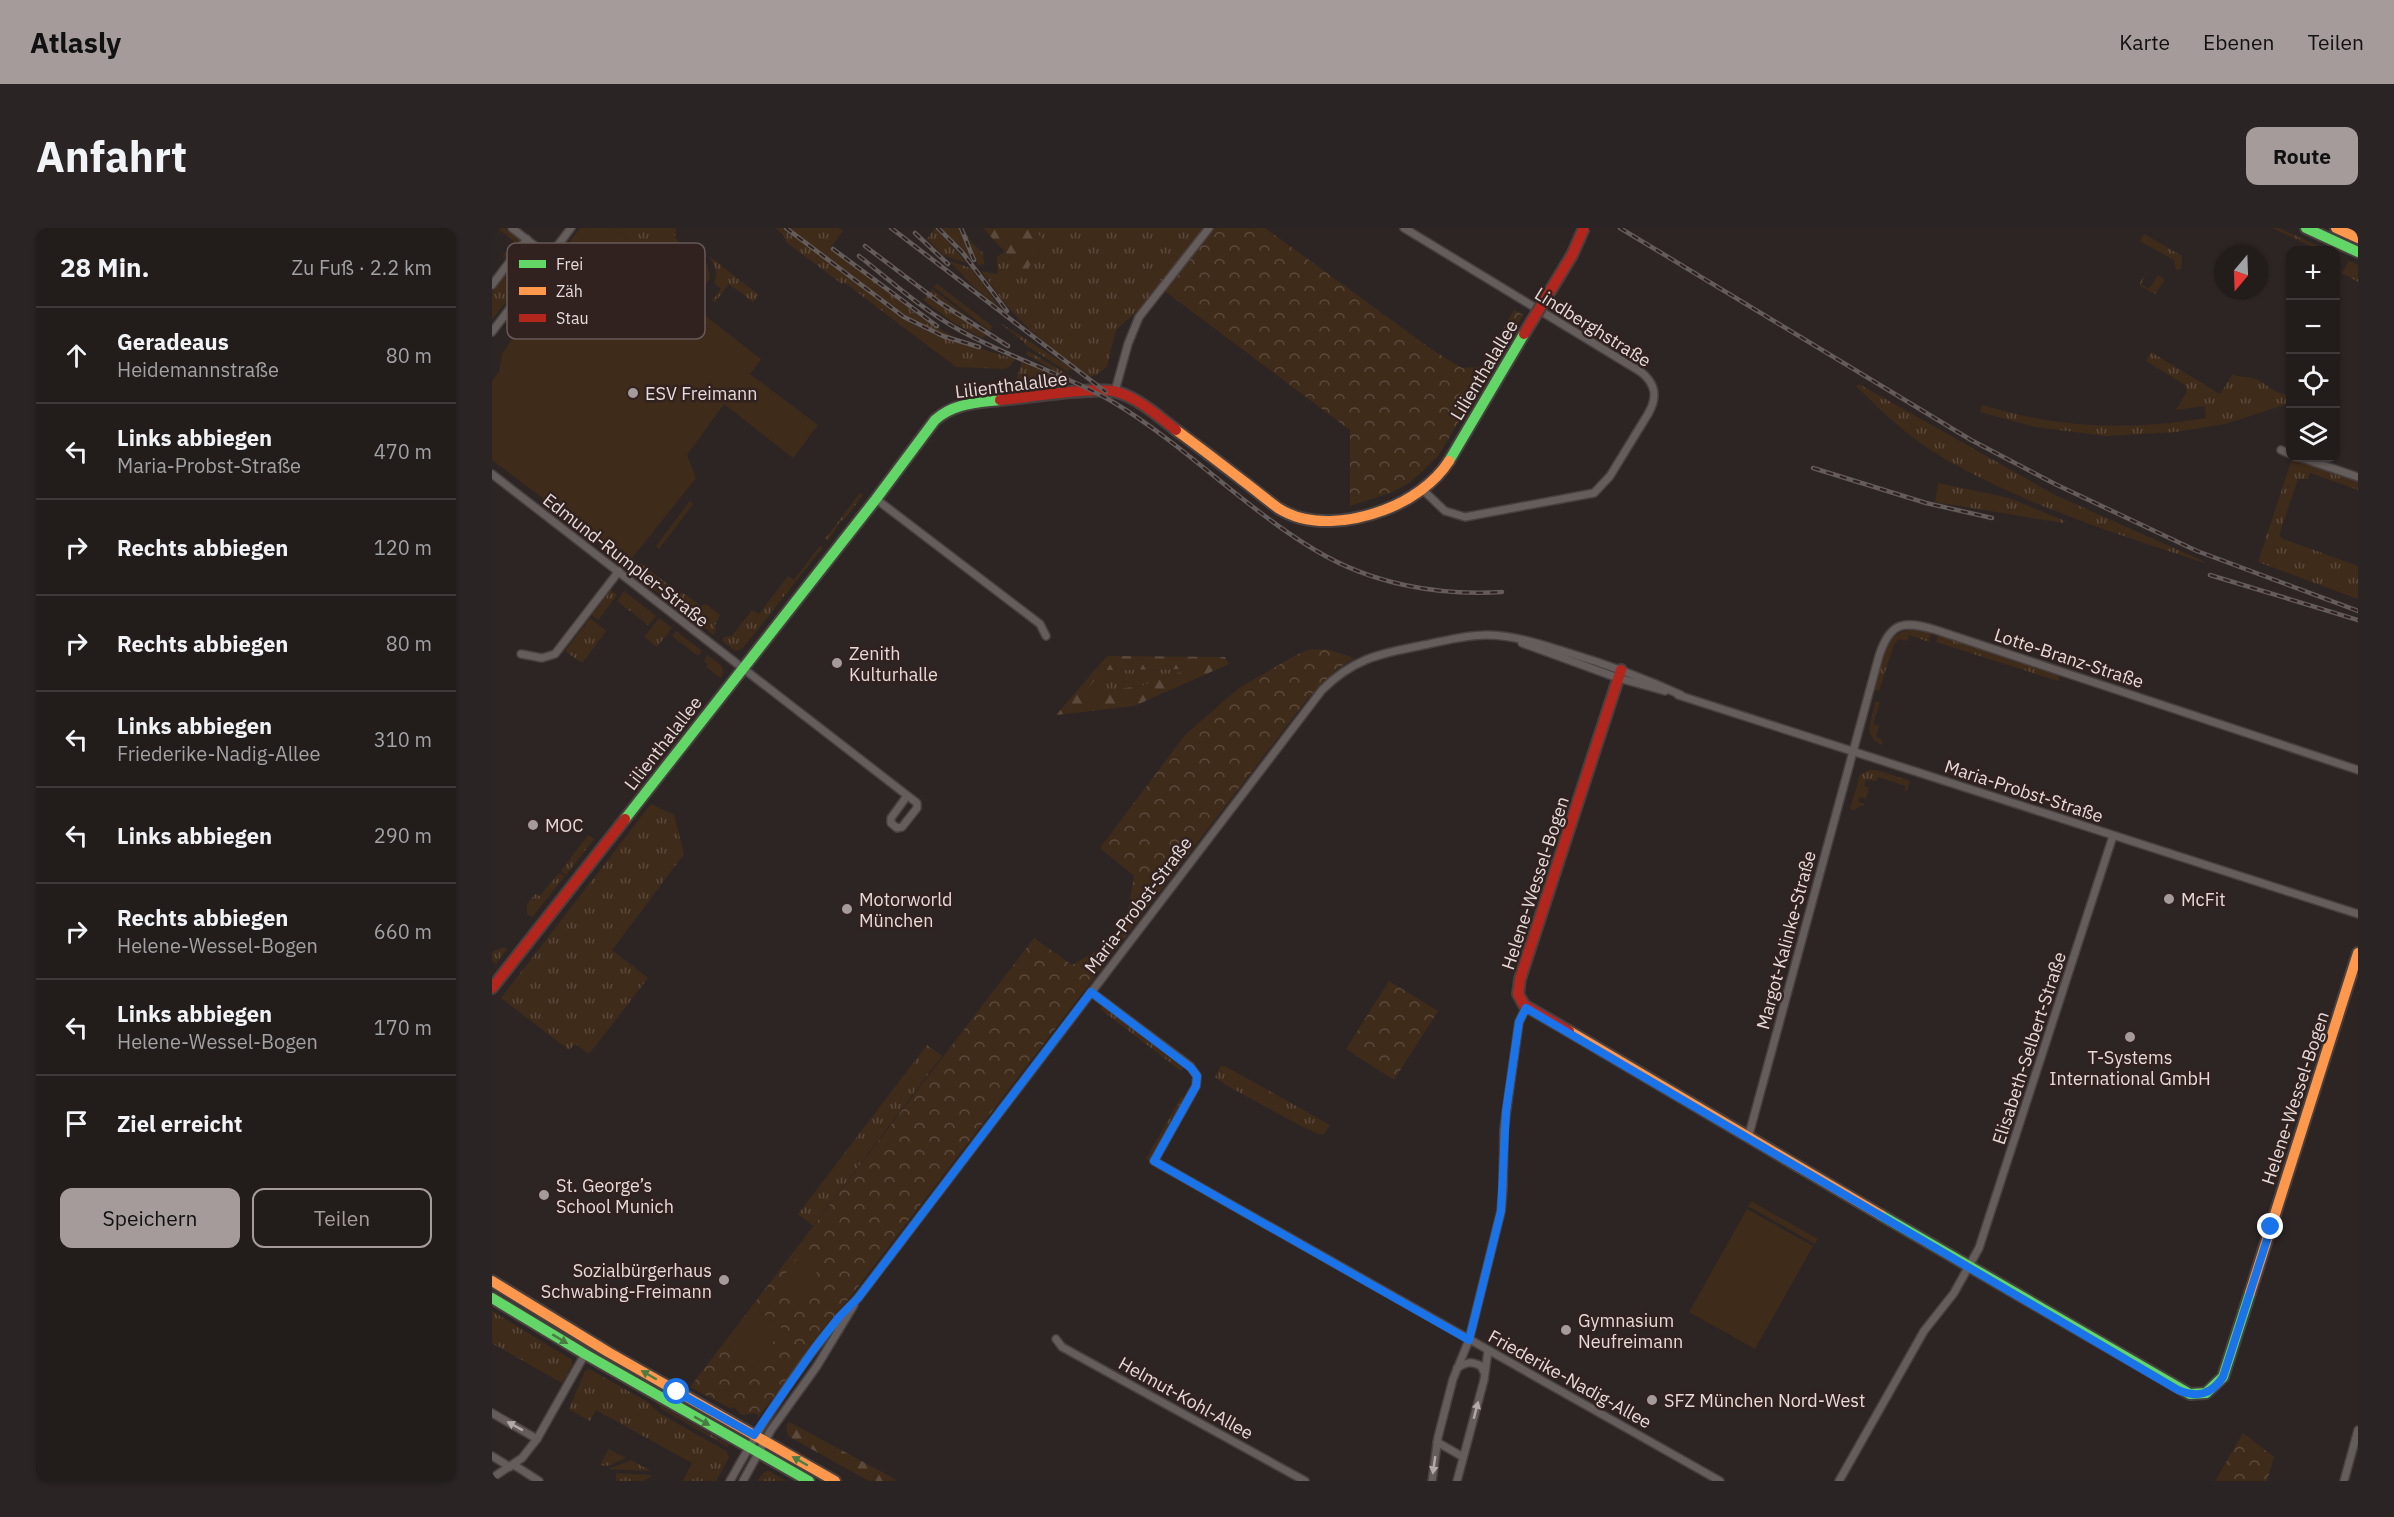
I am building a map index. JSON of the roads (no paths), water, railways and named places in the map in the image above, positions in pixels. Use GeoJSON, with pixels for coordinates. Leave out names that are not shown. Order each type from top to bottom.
{"type":"FeatureCollection","features":[{"type":"Feature","properties":{"kind":"street"},"geometry":{"type":"LineString","coordinates":[[512,228],[532,243]]}},
{"type":"Feature","properties":{"kind":"street"},"geometry":{"type":"LineString","coordinates":[[560,243],[571,228]]}},
{"type":"Feature","properties":{"kind":"street"},"geometry":{"type":"LineString","coordinates":[[1115,392],[1128,344],[1139,317],[1209,228]]}},
{"type":"Feature","properties":{"kind":"street","name":"Lindberghstraße"},"geometry":{"type":"LineString","coordinates":[[1404,228],[1641,372],[1653,385],[1655,391],[1654,403],[1648,414],[1610,476],[1594,493],[1466,517],[1445,511],[1423,490]]}},
{"type":"Feature","properties":{"kind":"street","name":"Lilienthalallee"},"geometry":{"type":"LineString","coordinates":[[492,988],[876,499],[935,420],[951,408],[974,402],[1034,399],[1097,391],[1115,392],[1140,402],[1272,504],[1287,513],[1303,519],[1327,522],[1350,520],[1394,506],[1423,490],[1446,465],[1572,255],[1584,228]]}},
{"type":"Feature","properties":{"kind":"street"},"geometry":{"type":"LineString","coordinates":[[2306,228],[2358,251]]}},
{"type":"Feature","properties":{"kind":"street"},"geometry":{"type":"LineString","coordinates":[[2336,228],[2358,238]]}},
{"type":"Feature","properties":{"kind":"street"},"geometry":{"type":"LineString","coordinates":[[524,243],[527,239]]}},
{"type":"Feature","properties":{"kind":"street"},"geometry":{"type":"LineString","coordinates":[[492,285],[507,265]]}},
{"type":"Feature","properties":{"kind":"street"},"geometry":{"type":"LineString","coordinates":[[492,332],[507,312]]}},
{"type":"Feature","properties":{"kind":"street"},"geometry":{"type":"LineString","coordinates":[[2281,450],[2286,452]]}},
{"type":"Feature","properties":{"kind":"street"},"geometry":{"type":"LineString","coordinates":[[2314,462],[2358,477]]}},
{"type":"Feature","properties":{"kind":"street","name":"Edmund-Rumpler-Straße"},"geometry":{"type":"LineString","coordinates":[[492,474],[742,669],[908,796],[917,803],[917,808],[902,827],[897,828],[891,824],[891,818],[908,796]]}},
{"type":"Feature","properties":{"kind":"street"},"geometry":{"type":"LineString","coordinates":[[876,499],[1040,624],[1046,636]]}},
{"type":"Feature","properties":{"kind":"street"},"geometry":{"type":"LineString","coordinates":[[521,654],[538,658],[555,654],[619,571]]}},
{"type":"Feature","properties":{"kind":"street","name":"Lotte-Branz-Straße"},"geometry":{"type":"LineString","coordinates":[[1853,751],[1885,638],[1895,627],[1910,624],[1936,630],[2358,770]]}},
{"type":"Feature","properties":{"kind":"street","name":"Maria-Probst-Straße"},"geometry":{"type":"LineString","coordinates":[[759,1438],[781,1414],[817,1366],[858,1298],[1322,690],[1338,674],[1368,658],[1460,637],[1483,635],[1509,637],[2113,836],[2358,914]]}},
{"type":"Feature","properties":{"kind":"street","name":"Helene-Wessel-Bogen"},"geometry":{"type":"LineString","coordinates":[[1619,674],[1520,979],[1518,994],[1526,1008],[2178,1390],[2192,1395],[2201,1395],[2217,1386],[2223,1377],[2358,953]]}},
{"type":"Feature","properties":{"kind":"street","name":"Margot-Kalinke-Straße"},"geometry":{"type":"LineString","coordinates":[[1748,1138],[1853,751]]}},
{"type":"Feature","properties":{"kind":"street","name":"Elisabeth-Selbert-Straße"},"geometry":{"type":"LineString","coordinates":[[1839,1481],[1920,1337],[1954,1293],[1969,1268],[1988,1224],[2113,836]]}},
{"type":"Feature","properties":{"kind":"street","name":"Friederike-Nadig-Allee"},"geometry":{"type":"LineString","coordinates":[[1091,992],[1191,1068],[1197,1076],[1196,1086],[1154,1161],[1720,1481]]}},
{"type":"Feature","properties":{"kind":"street"},"geometry":{"type":"LineString","coordinates":[[1431,1481],[1437,1442],[1457,1368],[1469,1340],[1501,1211],[1506,1111],[1519,1022],[1526,1008]]}},
{"type":"Feature","properties":{"kind":"street"},"geometry":{"type":"LineString","coordinates":[[492,1281],[533,1307],[835,1481]]}},
{"type":"Feature","properties":{"kind":"street"},"geometry":{"type":"LineString","coordinates":[[492,1298],[585,1354],[809,1481]]}},
{"type":"Feature","properties":{"kind":"street","name":"Maria-Probst-Straße"},"geometry":{"type":"LineString","coordinates":[[743,1481],[758,1453],[759,1438],[814,1349],[839,1317],[858,1298]]}},
{"type":"Feature","properties":{"kind":"street"},"geometry":{"type":"LineString","coordinates":[[526,1318],[533,1307]]}},
{"type":"Feature","properties":{"kind":"street","name":"Helmut-Kohl-Allee"},"geometry":{"type":"LineString","coordinates":[[1056,1339],[1062,1347],[1305,1481]]}},
{"type":"Feature","properties":{"kind":"street"},"geometry":{"type":"LineString","coordinates":[[1457,1481],[1485,1374],[1488,1351]]}},
{"type":"Feature","properties":{"kind":"street"},"geometry":{"type":"LineString","coordinates":[[492,1478],[522,1458],[537,1439],[585,1354]]}},
{"type":"Feature","properties":{"kind":"street"},"geometry":{"type":"LineString","coordinates":[[1457,1368],[1466,1362],[1472,1362],[1482,1366],[1485,1374]]}},
{"type":"Feature","properties":{"kind":"street"},"geometry":{"type":"LineString","coordinates":[[492,1413],[537,1439]]}},
{"type":"Feature","properties":{"kind":"street"},"geometry":{"type":"LineString","coordinates":[[2344,1481],[2358,1430]]}},
{"type":"Feature","properties":{"kind":"street"},"geometry":{"type":"LineString","coordinates":[[730,1481],[748,1447],[759,1438]]}},
{"type":"Feature","properties":{"kind":"street"},"geometry":{"type":"LineString","coordinates":[[1437,1442],[1463,1456]]}},
{"type":"Feature","properties":{"kind":"street"},"geometry":{"type":"LineString","coordinates":[[492,1456],[539,1481]]}},
{"type":"Feature","properties":{"kind":"street"},"geometry":{"type":"LineString","coordinates":[[2350,1460],[2358,1462]]}},
{"type":"Feature","properties":{"kind":"railway"},"geometry":{"type":"LineString","coordinates":[[786,228],[904,317],[943,336],[979,347]]}},
{"type":"Feature","properties":{"kind":"railway"},"geometry":{"type":"LineString","coordinates":[[891,228],[1106,392]]}},
{"type":"Feature","properties":{"kind":"railway"},"geometry":{"type":"LineString","coordinates":[[938,228],[962,252],[1007,311]]}},
{"type":"Feature","properties":{"kind":"railway"},"geometry":{"type":"LineString","coordinates":[[961,228],[974,260]]}},
{"type":"Feature","properties":{"kind":"railway"},"geometry":{"type":"LineString","coordinates":[[1620,228],[1971,440],[2057,485],[2197,551],[2358,611]]}},
{"type":"Feature","properties":{"kind":"railway"},"geometry":{"type":"LineString","coordinates":[[915,233],[948,264]]}},
{"type":"Feature","properties":{"kind":"railway"},"geometry":{"type":"LineString","coordinates":[[865,246],[939,302],[1008,346]]}},
{"type":"Feature","properties":{"kind":"railway"},"geometry":{"type":"LineString","coordinates":[[833,249],[937,326]]}},
{"type":"Feature","properties":{"kind":"railway"},"geometry":{"type":"LineString","coordinates":[[859,256],[947,323],[999,350],[1076,383],[1113,402],[1165,437],[1263,515],[1336,562],[1405,585],[1454,592],[1502,592]]}},
{"type":"Feature","properties":{"kind":"railway"},"geometry":{"type":"LineString","coordinates":[[1813,468],[1926,503],[1992,518]]}},
{"type":"Feature","properties":{"kind":"railway"},"geometry":{"type":"LineString","coordinates":[[2210,575],[2358,620]]}},
{"type":"Feature","properties":{"kind":"place","name":"ESV Freimann"},"geometry":{"type":"Point","coordinates":[633,393]}},
{"type":"Feature","properties":{"kind":"place","name":"Zenith Kulturhalle"},"geometry":{"type":"Point","coordinates":[837,663]}},
{"type":"Feature","properties":{"kind":"place","name":"MOC"},"geometry":{"type":"Point","coordinates":[533,825]}},
{"type":"Feature","properties":{"kind":"place","name":"McFit"},"geometry":{"type":"Point","coordinates":[2169,899]}},
{"type":"Feature","properties":{"kind":"place","name":"Motorworld München"},"geometry":{"type":"Point","coordinates":[847,909]}},
{"type":"Feature","properties":{"kind":"place","name":"T-Systems International GmbH"},"geometry":{"type":"Point","coordinates":[2130,1037]}},
{"type":"Feature","properties":{"kind":"place","name":"St. George’s School Munich"},"geometry":{"type":"Point","coordinates":[544,1195]}},
{"type":"Feature","properties":{"kind":"place","name":"Sozialbürgerhaus Schwabing-Freimann"},"geometry":{"type":"Point","coordinates":[724,1280]}},
{"type":"Feature","properties":{"kind":"place","name":"Gymnasium Neufreimann"},"geometry":{"type":"Point","coordinates":[1566,1330]}},
{"type":"Feature","properties":{"kind":"place","name":"SFZ München Nord-West"},"geometry":{"type":"Point","coordinates":[1652,1400]}}]}
